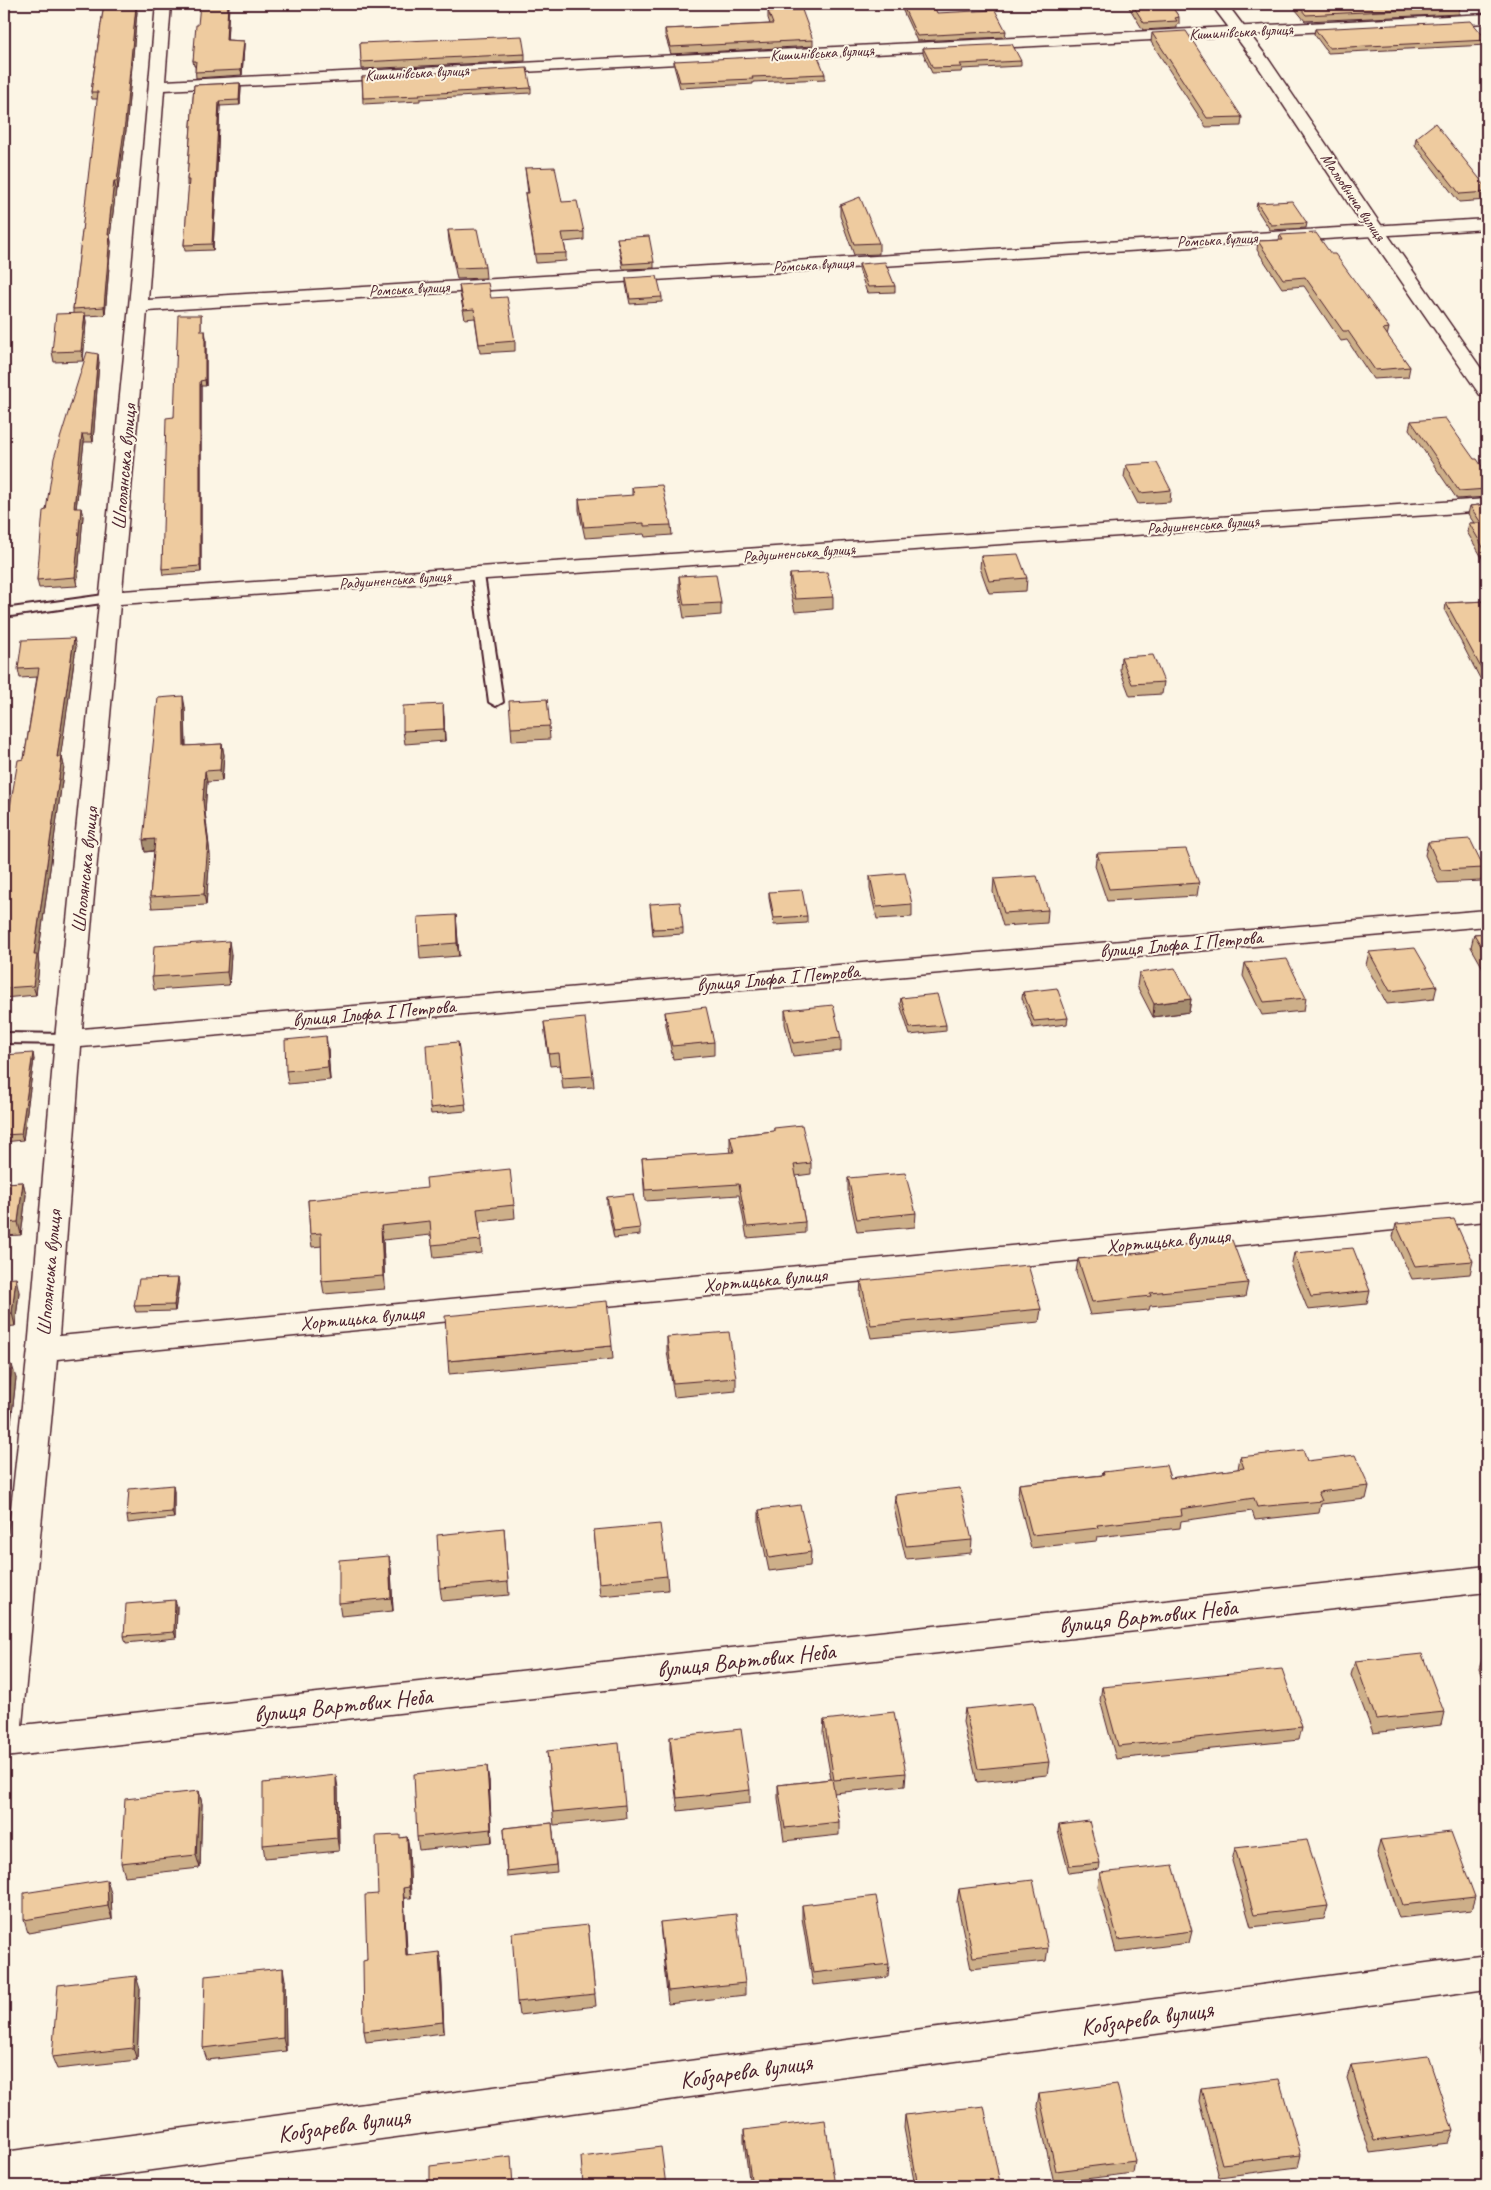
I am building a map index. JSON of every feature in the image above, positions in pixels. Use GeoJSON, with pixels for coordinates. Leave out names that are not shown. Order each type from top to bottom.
{"type":"FeatureCollection","features":[{"type":"Feature","properties":{"kind":"street","name":"Шполянська вулиця"},"geometry":{"type":"LineString","coordinates":[[4,1736],[43,1349],[68,1039],[111,598],[164,4]]}},
{"type":"Feature","properties":{"kind":"street","name":"Мальовнича вулиця"},"geometry":{"type":"LineString","coordinates":[[1219,4],[1263,63],[1375,230],[1487,391]]}},
{"type":"Feature","properties":{"kind":"street","name":"Кишинівська вулиця"},"geometry":{"type":"LineString","coordinates":[[156,86],[1487,19]]}},
{"type":"Feature","properties":{"kind":"street","name":"Ромська вулиця"},"geometry":{"type":"LineString","coordinates":[[138,306],[1487,224]]}},
{"type":"Feature","properties":{"kind":"street","name":"Радушненська вулиця"},"geometry":{"type":"LineString","coordinates":[[111,598],[478,575],[1487,506]]}},
{"type":"Feature","properties":{"kind":"street","name":"вулиця Ільфа І Петрова"},"geometry":{"type":"LineString","coordinates":[[68,1039],[1487,918]]}},
{"type":"Feature","properties":{"kind":"street","name":"Хортицька вулиця"},"geometry":{"type":"LineString","coordinates":[[43,1349],[1487,1211]]}},
{"type":"Feature","properties":{"kind":"street","name":"вулиця Вартових Неба"},"geometry":{"type":"LineString","coordinates":[[4,1742],[1487,1579]]}},
{"type":"Feature","properties":{"kind":"street","name":"Кобзарева вулиця"},"geometry":{"type":"LineString","coordinates":[[4,2171],[1487,1972]]}},
{"type":"Feature","properties":{"kind":"lane"},"geometry":{"type":"LineString","coordinates":[[478,575],[496,702]]}},
{"type":"Feature","properties":{"kind":"lane"},"geometry":{"type":"LineString","coordinates":[[4,613],[111,598]]}},
{"type":"Feature","properties":{"kind":"lane"},"geometry":{"type":"LineString","coordinates":[[4,1038],[68,1039]]}},
{"type":"Feature","properties":{"kind":"building"},"geometry":{"type":"Polygon","coordinates":[[[104,4],[131,4],[130,6],[136,6],[125,123],[117,181],[114,181],[108,235],[110,235],[104,307],[73,309],[98,92],[91,92],[104,4]]]}},
{"type":"Feature","properties":{"kind":"building"},"geometry":{"type":"Polygon","coordinates":[[[200,4],[228,4],[226,40],[244,41],[241,70],[195,72],[196,61],[193,61],[200,4]]]}},
{"type":"Feature","properties":{"kind":"building"},"geometry":{"type":"Polygon","coordinates":[[[902,4],[933,4],[937,13],[995,10],[1006,31],[917,36],[902,4]]]}},
{"type":"Feature","properties":{"kind":"building"},"geometry":{"type":"Polygon","coordinates":[[[1132,4],[1170,4],[1179,17],[1175,18],[1177,21],[1144,23],[1132,4]]]}},
{"type":"Feature","properties":{"kind":"building"},"geometry":{"type":"Polygon","coordinates":[[[1297,4],[1457,4],[1460,7],[1306,15],[1297,4]]]}},
{"type":"Feature","properties":{"kind":"building"},"geometry":{"type":"Polygon","coordinates":[[[802,10],[813,40],[670,47],[665,29],[773,24],[768,11],[802,10]]]}},
{"type":"Feature","properties":{"kind":"building"},"geometry":{"type":"Polygon","coordinates":[[[1471,21],[1487,40],[1329,48],[1315,29],[1471,21]]]}},
{"type":"Feature","properties":{"kind":"building"},"geometry":{"type":"Polygon","coordinates":[[[1186,31],[1242,117],[1207,118],[1152,33],[1186,31]]]}},
{"type":"Feature","properties":{"kind":"building"},"geometry":{"type":"Polygon","coordinates":[[[522,36],[525,54],[361,62],[360,43],[522,36]]]}},
{"type":"Feature","properties":{"kind":"building"},"geometry":{"type":"Polygon","coordinates":[[[1012,44],[1021,61],[960,64],[962,67],[933,68],[923,48],[1012,44]]]}},
{"type":"Feature","properties":{"kind":"building"},"geometry":{"type":"Polygon","coordinates":[[[817,54],[825,74],[752,77],[753,79],[680,82],[674,61],[817,54]]]}},
{"type":"Feature","properties":{"kind":"building"},"geometry":{"type":"Polygon","coordinates":[[[527,68],[531,88],[363,98],[362,77],[527,68]]]}},
{"type":"Feature","properties":{"kind":"building"},"geometry":{"type":"Polygon","coordinates":[[[240,83],[239,100],[219,101],[212,244],[184,245],[194,85],[240,83]]]}},
{"type":"Feature","properties":{"kind":"building"},"geometry":{"type":"Polygon","coordinates":[[[1435,123],[1487,188],[1487,192],[1460,194],[1416,138],[1435,123]]]}},
{"type":"Feature","properties":{"kind":"building"},"geometry":{"type":"Polygon","coordinates":[[[555,167],[562,202],[577,201],[584,232],[562,233],[566,253],[535,254],[525,193],[529,193],[525,168],[555,167]]]}},
{"type":"Feature","properties":{"kind":"building"},"geometry":{"type":"Polygon","coordinates":[[[860,197],[879,243],[854,244],[840,205],[860,197]]]}},
{"type":"Feature","properties":{"kind":"building"},"geometry":{"type":"Polygon","coordinates":[[[1292,201],[1307,223],[1271,225],[1257,203],[1292,201]]]}},
{"type":"Feature","properties":{"kind":"building"},"geometry":{"type":"Polygon","coordinates":[[[477,229],[485,267],[456,268],[448,230],[477,229]]]}},
{"type":"Feature","properties":{"kind":"building"},"geometry":{"type":"Polygon","coordinates":[[[1316,233],[1331,254],[1335,254],[1389,328],[1383,329],[1410,367],[1375,370],[1348,331],[1343,331],[1305,277],[1283,279],[1258,241],[1283,240],[1280,235],[1316,233]]]}},
{"type":"Feature","properties":{"kind":"building"},"geometry":{"type":"Polygon","coordinates":[[[649,236],[654,262],[623,264],[617,238],[649,236]]]}},
{"type":"Feature","properties":{"kind":"building"},"geometry":{"type":"Polygon","coordinates":[[[885,262],[895,286],[868,287],[859,264],[885,262]]]}},
{"type":"Feature","properties":{"kind":"building"},"geometry":{"type":"Polygon","coordinates":[[[657,276],[662,297],[630,299],[626,278],[657,276]]]}},
{"type":"Feature","properties":{"kind":"building"},"geometry":{"type":"Polygon","coordinates":[[[488,283],[491,298],[507,297],[515,341],[479,344],[474,309],[464,310],[459,285],[488,283]]]}},
{"type":"Feature","properties":{"kind":"building"},"geometry":{"type":"Polygon","coordinates":[[[85,313],[81,351],[52,352],[56,314],[85,313]]]}},
{"type":"Feature","properties":{"kind":"building"},"geometry":{"type":"Polygon","coordinates":[[[178,315],[201,315],[201,331],[205,331],[205,380],[200,381],[200,566],[162,569],[166,418],[174,417],[178,315]]]}},
{"type":"Feature","properties":{"kind":"building"},"geometry":{"type":"Polygon","coordinates":[[[87,352],[98,354],[91,434],[82,434],[74,508],[81,508],[75,577],[37,580],[43,511],[46,510],[54,458],[87,352]]]}},
{"type":"Feature","properties":{"kind":"building"},"geometry":{"type":"Polygon","coordinates":[[[1445,418],[1487,474],[1487,489],[1459,491],[1411,421],[1445,418]]]}},
{"type":"Feature","properties":{"kind":"building"},"geometry":{"type":"Polygon","coordinates":[[[1157,463],[1171,490],[1140,493],[1126,465],[1157,463]]]}},
{"type":"Feature","properties":{"kind":"building"},"geometry":{"type":"Polygon","coordinates":[[[662,485],[671,525],[644,526],[644,523],[584,527],[579,499],[634,495],[632,487],[662,485]]]}},
{"type":"Feature","properties":{"kind":"building"},"geometry":{"type":"Polygon","coordinates":[[[1487,504],[1487,554],[1469,523],[1481,523],[1470,506],[1487,504]]]}},
{"type":"Feature","properties":{"kind":"building"},"geometry":{"type":"Polygon","coordinates":[[[1018,554],[1027,578],[989,581],[981,556],[1018,554]]]}},
{"type":"Feature","properties":{"kind":"building"},"geometry":{"type":"Polygon","coordinates":[[[827,572],[833,597],[795,599],[790,574],[827,572]]]}},
{"type":"Feature","properties":{"kind":"building"},"geometry":{"type":"Polygon","coordinates":[[[716,574],[721,603],[684,605],[679,576],[716,574]]]}},
{"type":"Feature","properties":{"kind":"building"},"geometry":{"type":"Polygon","coordinates":[[[1487,601],[1487,677],[1486,677],[1446,603],[1487,601]]]}},
{"type":"Feature","properties":{"kind":"building"},"geometry":{"type":"Polygon","coordinates":[[[74,638],[57,757],[62,757],[34,955],[37,955],[33,986],[4,988],[4,843],[18,760],[24,759],[39,668],[18,669],[22,640],[74,638]]]}},
{"type":"Feature","properties":{"kind":"building"},"geometry":{"type":"Polygon","coordinates":[[[1153,655],[1164,682],[1132,684],[1121,657],[1153,655]]]}},
{"type":"Feature","properties":{"kind":"building"},"geometry":{"type":"Polygon","coordinates":[[[183,696],[184,746],[222,744],[220,770],[205,771],[203,801],[208,843],[204,894],[150,897],[155,839],[143,840],[158,698],[183,696]]]}},
{"type":"Feature","properties":{"kind":"building"},"geometry":{"type":"Polygon","coordinates":[[[547,699],[550,726],[511,728],[509,701],[547,699]]]}},
{"type":"Feature","properties":{"kind":"building"},"geometry":{"type":"Polygon","coordinates":[[[443,704],[444,729],[403,731],[403,706],[443,704]]]}},
{"type":"Feature","properties":{"kind":"building"},"geometry":{"type":"Polygon","coordinates":[[[1470,839],[1484,868],[1441,870],[1428,842],[1470,839]]]}},
{"type":"Feature","properties":{"kind":"building"},"geometry":{"type":"Polygon","coordinates":[[[1186,849],[1199,883],[1109,889],[1097,853],[1186,849]]]}},
{"type":"Feature","properties":{"kind":"building"},"geometry":{"type":"Polygon","coordinates":[[[905,873],[912,904],[877,907],[870,876],[905,873]]]}},
{"type":"Feature","properties":{"kind":"building"},"geometry":{"type":"Polygon","coordinates":[[[1037,876],[1048,910],[1004,913],[994,879],[1037,876]]]}},
{"type":"Feature","properties":{"kind":"building"},"geometry":{"type":"Polygon","coordinates":[[[802,890],[807,916],[774,918],[769,892],[802,890]]]}},
{"type":"Feature","properties":{"kind":"building"},"geometry":{"type":"Polygon","coordinates":[[[680,902],[683,928],[653,929],[650,904],[680,902]]]}},
{"type":"Feature","properties":{"kind":"building"},"geometry":{"type":"Polygon","coordinates":[[[456,915],[457,943],[419,946],[418,917],[456,915]]]}},
{"type":"Feature","properties":{"kind":"building"},"geometry":{"type":"Polygon","coordinates":[[[1487,933],[1487,956],[1474,934],[1487,933]]]}},
{"type":"Feature","properties":{"kind":"building"},"geometry":{"type":"Polygon","coordinates":[[[229,941],[227,972],[152,977],[154,946],[229,941]]]}},
{"type":"Feature","properties":{"kind":"building"},"geometry":{"type":"Polygon","coordinates":[[[1415,948],[1437,986],[1390,991],[1369,952],[1415,948]]]}},
{"type":"Feature","properties":{"kind":"building"},"geometry":{"type":"Polygon","coordinates":[[[1287,959],[1306,998],[1264,1002],[1245,963],[1287,959]]]}},
{"type":"Feature","properties":{"kind":"building"},"geometry":{"type":"Polygon","coordinates":[[[1175,968],[1191,999],[1154,1004],[1139,973],[1175,968]]]}},
{"type":"Feature","properties":{"kind":"building"},"geometry":{"type":"Polygon","coordinates":[[[1057,988],[1068,1018],[1034,1021],[1023,992],[1057,988]]]}},
{"type":"Feature","properties":{"kind":"building"},"geometry":{"type":"Polygon","coordinates":[[[937,994],[946,1025],[910,1028],[901,998],[937,994]]]}},
{"type":"Feature","properties":{"kind":"building"},"geometry":{"type":"Polygon","coordinates":[[[833,1005],[841,1038],[793,1043],[785,1010],[833,1005]]]}},
{"type":"Feature","properties":{"kind":"building"},"geometry":{"type":"Polygon","coordinates":[[[706,1007],[714,1042],[672,1046],[665,1012],[706,1007]]]}},
{"type":"Feature","properties":{"kind":"building"},"geometry":{"type":"Polygon","coordinates":[[[585,1018],[593,1076],[562,1078],[559,1053],[549,1054],[544,1022],[585,1018]]]}},
{"type":"Feature","properties":{"kind":"building"},"geometry":{"type":"Polygon","coordinates":[[[326,1036],[328,1067],[286,1071],[285,1040],[326,1036]]]}},
{"type":"Feature","properties":{"kind":"building"},"geometry":{"type":"Polygon","coordinates":[[[458,1042],[466,1104],[430,1108],[426,1045],[458,1042]]]}},
{"type":"Feature","properties":{"kind":"building"},"geometry":{"type":"Polygon","coordinates":[[[33,1053],[21,1134],[4,1135],[4,1055],[33,1053]]]}},
{"type":"Feature","properties":{"kind":"building"},"geometry":{"type":"Polygon","coordinates":[[[802,1125],[811,1163],[794,1165],[805,1222],[747,1227],[739,1184],[645,1190],[642,1158],[734,1152],[730,1136],[774,1131],[774,1128],[802,1125]]]}},
{"type":"Feature","properties":{"kind":"building"},"geometry":{"type":"Polygon","coordinates":[[[510,1169],[514,1205],[477,1209],[481,1240],[432,1245],[430,1221],[381,1226],[383,1276],[322,1281],[321,1233],[310,1234],[308,1200],[427,1188],[426,1178],[510,1169]]]}},
{"type":"Feature","properties":{"kind":"building"},"geometry":{"type":"Polygon","coordinates":[[[905,1173],[916,1213],[857,1219],[848,1178],[905,1173]]]}},
{"type":"Feature","properties":{"kind":"building"},"geometry":{"type":"Polygon","coordinates":[[[23,1182],[18,1222],[4,1223],[4,1183],[23,1182]]]}},
{"type":"Feature","properties":{"kind":"building"},"geometry":{"type":"Polygon","coordinates":[[[633,1194],[640,1228],[614,1231],[607,1197],[633,1194]]]}},
{"type":"Feature","properties":{"kind":"building"},"geometry":{"type":"Polygon","coordinates":[[[1454,1219],[1473,1261],[1415,1266],[1396,1224],[1454,1219]]]}},
{"type":"Feature","properties":{"kind":"building"},"geometry":{"type":"Polygon","coordinates":[[[1232,1240],[1248,1283],[1150,1293],[1151,1296],[1092,1302],[1078,1259],[1174,1250],[1173,1246],[1232,1240]]]}},
{"type":"Feature","properties":{"kind":"building"},"geometry":{"type":"Polygon","coordinates":[[[1353,1248],[1370,1291],[1311,1297],[1294,1253],[1353,1248]]]}},
{"type":"Feature","properties":{"kind":"building"},"geometry":{"type":"Polygon","coordinates":[[[1028,1265],[1041,1309],[871,1325],[861,1281],[1028,1265]]]}},
{"type":"Feature","properties":{"kind":"building"},"geometry":{"type":"Polygon","coordinates":[[[16,1278],[12,1313],[4,1314],[4,1279],[16,1278]]]}},
{"type":"Feature","properties":{"kind":"building"},"geometry":{"type":"Polygon","coordinates":[[[178,1278],[174,1305],[134,1306],[139,1279],[178,1278]]]}},
{"type":"Feature","properties":{"kind":"building"},"geometry":{"type":"Polygon","coordinates":[[[607,1301],[612,1346],[448,1361],[445,1316],[607,1301]]]}},
{"type":"Feature","properties":{"kind":"building"},"geometry":{"type":"Polygon","coordinates":[[[729,1332],[736,1378],[673,1383],[667,1337],[729,1332]]]}},
{"type":"Feature","properties":{"kind":"building"},"geometry":{"type":"Polygon","coordinates":[[[12,1365],[7,1410],[4,1410],[4,1366],[12,1365]]]}},
{"type":"Feature","properties":{"kind":"building"},"geometry":{"type":"Polygon","coordinates":[[[1303,1450],[1307,1461],[1355,1455],[1369,1486],[1318,1492],[1322,1501],[1257,1507],[1254,1498],[1181,1509],[1182,1516],[1097,1525],[1098,1528],[1032,1535],[1019,1484],[1104,1475],[1103,1472],[1166,1465],[1170,1478],[1244,1468],[1240,1457],[1303,1450]]]}},
{"type":"Feature","properties":{"kind":"building"},"geometry":{"type":"Polygon","coordinates":[[[173,1485],[172,1512],[127,1516],[129,1489],[173,1485]]]}},
{"type":"Feature","properties":{"kind":"building"},"geometry":{"type":"Polygon","coordinates":[[[960,1488],[972,1540],[906,1546],[895,1495],[960,1488]]]}},
{"type":"Feature","properties":{"kind":"building"},"geometry":{"type":"Polygon","coordinates":[[[800,1505],[811,1552],[769,1558],[759,1510],[800,1505]]]}},
{"type":"Feature","properties":{"kind":"building"},"geometry":{"type":"Polygon","coordinates":[[[660,1524],[667,1576],[599,1583],[594,1530],[660,1524]]]}},
{"type":"Feature","properties":{"kind":"building"},"geometry":{"type":"Polygon","coordinates":[[[504,1528],[508,1582],[440,1588],[437,1535],[504,1528]]]}},
{"type":"Feature","properties":{"kind":"building"},"geometry":{"type":"Polygon","coordinates":[[[389,1556],[391,1598],[339,1603],[339,1560],[389,1556]]]}},
{"type":"Feature","properties":{"kind":"building"},"geometry":{"type":"Polygon","coordinates":[[[175,1600],[174,1632],[124,1636],[126,1604],[175,1600]]]}},
{"type":"Feature","properties":{"kind":"building"},"geometry":{"type":"Polygon","coordinates":[[[1422,1654],[1444,1712],[1376,1719],[1355,1661],[1422,1654]]]}},
{"type":"Feature","properties":{"kind":"building"},"geometry":{"type":"Polygon","coordinates":[[[1487,1655],[1487,1667],[1483,1656],[1487,1655]]]}},
{"type":"Feature","properties":{"kind":"building"},"geometry":{"type":"Polygon","coordinates":[[[1282,1669],[1302,1727],[1118,1746],[1102,1687],[1282,1669]]]}},
{"type":"Feature","properties":{"kind":"building"},"geometry":{"type":"Polygon","coordinates":[[[1034,1702],[1049,1762],[978,1769],[965,1709],[1034,1702]]]}},
{"type":"Feature","properties":{"kind":"building"},"geometry":{"type":"Polygon","coordinates":[[[894,1712],[906,1773],[834,1780],[824,1720],[894,1712]]]}},
{"type":"Feature","properties":{"kind":"building"},"geometry":{"type":"Polygon","coordinates":[[[741,1729],[750,1790],[677,1798],[670,1737],[741,1729]]]}},
{"type":"Feature","properties":{"kind":"building"},"geometry":{"type":"Polygon","coordinates":[[[619,1743],[625,1805],[553,1812],[547,1751],[619,1743]]]}},
{"type":"Feature","properties":{"kind":"building"},"geometry":{"type":"Polygon","coordinates":[[[487,1766],[491,1829],[417,1837],[414,1774],[487,1766]]]}},
{"type":"Feature","properties":{"kind":"building"},"geometry":{"type":"Polygon","coordinates":[[[336,1775],[337,1838],[263,1845],[263,1783],[336,1775]]]}},
{"type":"Feature","properties":{"kind":"building"},"geometry":{"type":"Polygon","coordinates":[[[832,1779],[839,1822],[785,1828],[778,1785],[832,1779]]]}},
{"type":"Feature","properties":{"kind":"building"},"geometry":{"type":"Polygon","coordinates":[[[199,1791],[196,1855],[121,1863],[125,1799],[199,1791]]]}},
{"type":"Feature","properties":{"kind":"building"},"geometry":{"type":"Polygon","coordinates":[[[1089,1821],[1100,1863],[1070,1866],[1059,1825],[1089,1821]]]}},
{"type":"Feature","properties":{"kind":"building"},"geometry":{"type":"Polygon","coordinates":[[[552,1823],[556,1865],[507,1871],[504,1828],[552,1823]]]}},
{"type":"Feature","properties":{"kind":"building"},"geometry":{"type":"Polygon","coordinates":[[[1451,1832],[1475,1897],[1403,1905],[1380,1840],[1451,1832]]]}},
{"type":"Feature","properties":{"kind":"building"},"geometry":{"type":"Polygon","coordinates":[[[400,1835],[400,1838],[407,1837],[409,1887],[403,1888],[406,1956],[439,1952],[443,2022],[364,2031],[363,1961],[367,1960],[365,1895],[378,1894],[376,1836],[400,1835]]]}},
{"type":"Feature","properties":{"kind":"building"},"geometry":{"type":"Polygon","coordinates":[[[1307,1840],[1328,1906],[1254,1915],[1235,1848],[1307,1840]]]}},
{"type":"Feature","properties":{"kind":"building"},"geometry":{"type":"Polygon","coordinates":[[[1173,1865],[1192,1931],[1118,1940],[1100,1873],[1173,1865]]]}},
{"type":"Feature","properties":{"kind":"building"},"geometry":{"type":"Polygon","coordinates":[[[107,1880],[108,1906],[24,1920],[24,1893],[107,1880]]]}},
{"type":"Feature","properties":{"kind":"building"},"geometry":{"type":"Polygon","coordinates":[[[1033,1880],[1048,1948],[973,1957],[959,1889],[1033,1880]]]}},
{"type":"Feature","properties":{"kind":"building"},"geometry":{"type":"Polygon","coordinates":[[[876,1896],[889,1964],[813,1973],[802,1905],[876,1896]]]}},
{"type":"Feature","properties":{"kind":"building"},"geometry":{"type":"Polygon","coordinates":[[[736,1914],[745,1983],[668,1991],[660,1922],[736,1914]]]}},
{"type":"Feature","properties":{"kind":"building"},"geometry":{"type":"Polygon","coordinates":[[[588,1925],[595,1994],[517,2002],[512,1933],[588,1925]]]}},
{"type":"Feature","properties":{"kind":"building"},"geometry":{"type":"Polygon","coordinates":[[[283,1968],[283,2038],[203,2048],[205,1976],[283,1968]]]}},
{"type":"Feature","properties":{"kind":"building"},"geometry":{"type":"Polygon","coordinates":[[[136,1976],[133,2048],[52,2057],[58,1985],[136,1976]]]}},
{"type":"Feature","properties":{"kind":"building"},"geometry":{"type":"Polygon","coordinates":[[[1482,2037],[1487,2037],[1487,2051],[1482,2037]]]}},
{"type":"Feature","properties":{"kind":"building"},"geometry":{"type":"Polygon","coordinates":[[[1428,2056],[1453,2131],[1374,2141],[1351,2065],[1428,2056]]]}},
{"type":"Feature","properties":{"kind":"building"},"geometry":{"type":"Polygon","coordinates":[[[1279,2079],[1301,2155],[1222,2164],[1201,2088],[1279,2079]]]}},
{"type":"Feature","properties":{"kind":"building"},"geometry":{"type":"Polygon","coordinates":[[[1117,2084],[1135,2161],[1056,2171],[1039,2094],[1117,2084]]]}},
{"type":"Feature","properties":{"kind":"building"},"geometry":{"type":"Polygon","coordinates":[[[984,2106],[1000,2183],[973,2186],[918,2186],[905,2115],[984,2106]]]}},
{"type":"Feature","properties":{"kind":"building"},"geometry":{"type":"Polygon","coordinates":[[[825,2120],[835,2186],[752,2186],[744,2130],[825,2120]]]}},
{"type":"Feature","properties":{"kind":"building"},"geometry":{"type":"Polygon","coordinates":[[[661,2147],[666,2186],[583,2186],[581,2157],[661,2147]]]}},
{"type":"Feature","properties":{"kind":"building"},"geometry":{"type":"Polygon","coordinates":[[[511,2156],[513,2186],[430,2186],[430,2166],[511,2156]]]}}]}
